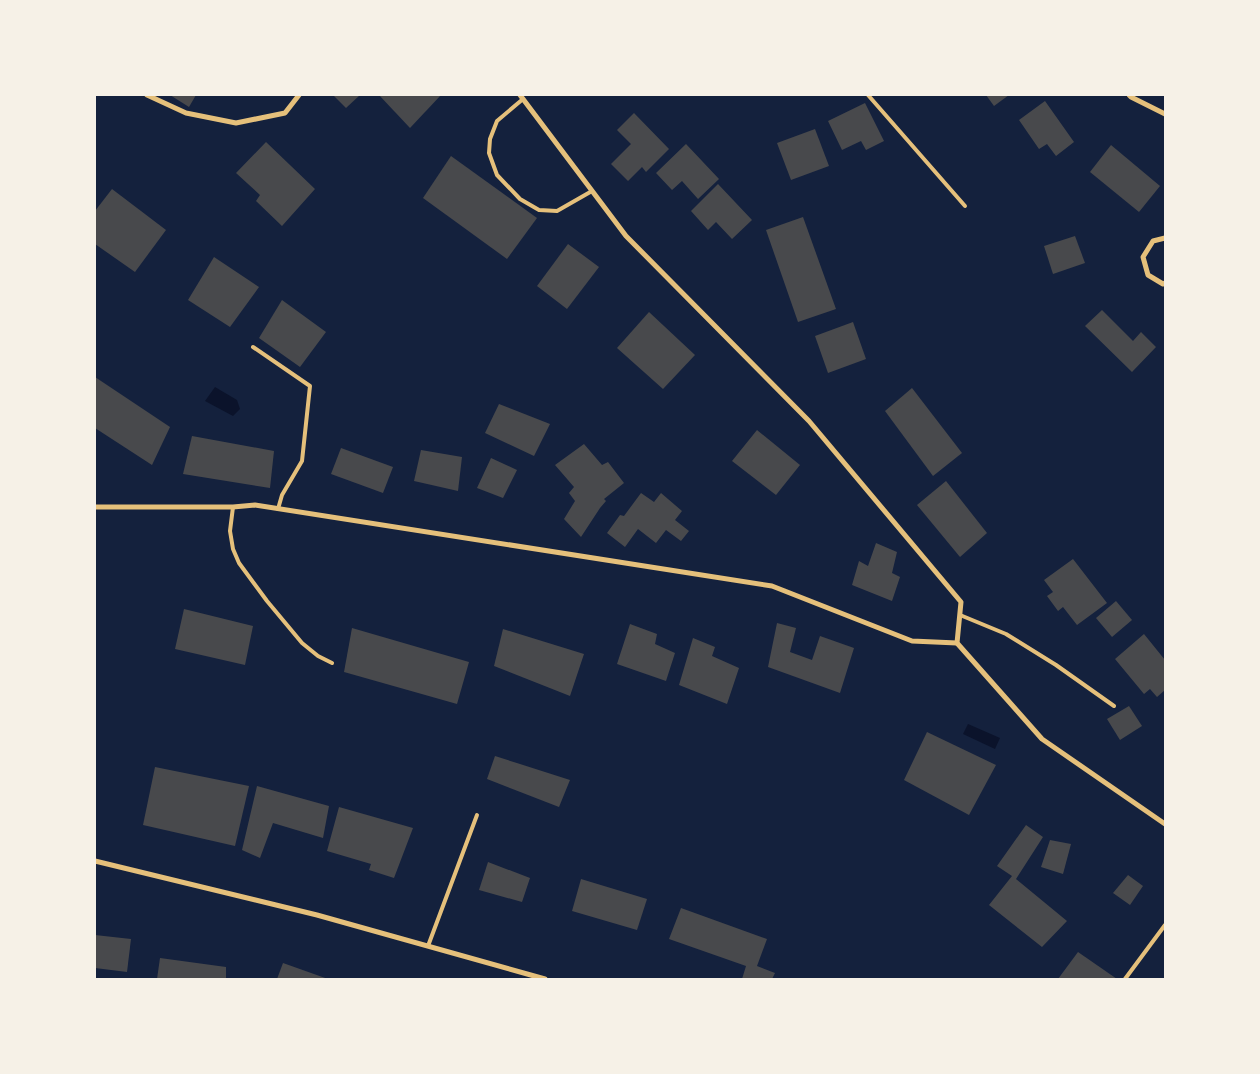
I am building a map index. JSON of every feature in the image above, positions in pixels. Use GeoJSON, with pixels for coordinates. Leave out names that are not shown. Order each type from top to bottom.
{"type":"FeatureCollection","features":[{"type":"Feature","properties":{"kind":"street"},"geometry":{"type":"LineString","coordinates":[[147,95],[186,113],[236,123],[284,112],[300,95]]}},
{"type":"Feature","properties":{"kind":"street"},"geometry":{"type":"LineString","coordinates":[[1129,95],[1165,114]]}},
{"type":"Feature","properties":{"kind":"street"},"geometry":{"type":"LineString","coordinates":[[522,97],[626,236],[810,421],[961,602],[957,643],[1042,740],[1165,824]]}},
{"type":"Feature","properties":{"kind":"street"},"geometry":{"type":"LineString","coordinates":[[1165,238],[1153,241],[1144,257],[1148,274],[1165,284]]}},
{"type":"Feature","properties":{"kind":"street"},"geometry":{"type":"LineString","coordinates":[[95,507],[255,506],[772,586],[912,642],[957,643]]}},
{"type":"Feature","properties":{"kind":"street"},"geometry":{"type":"LineString","coordinates":[[95,861],[317,915],[545,979]]}},
{"type":"Feature","properties":{"kind":"lane"},"geometry":{"type":"LineString","coordinates":[[868,95],[965,206]]}},
{"type":"Feature","properties":{"kind":"lane"},"geometry":{"type":"LineString","coordinates":[[522,97],[497,121],[490,139],[489,153],[497,175],[520,199],[540,210],[557,211],[592,191]]}},
{"type":"Feature","properties":{"kind":"lane"},"geometry":{"type":"LineString","coordinates":[[253,347],[310,386],[302,460],[282,495],[278,509]]}},
{"type":"Feature","properties":{"kind":"lane"},"geometry":{"type":"LineString","coordinates":[[233,507],[230,531],[233,549],[239,563],[296,636],[318,656],[332,663]]}},
{"type":"Feature","properties":{"kind":"lane"},"geometry":{"type":"LineString","coordinates":[[960,615],[1006,634],[1056,665],[1114,706]]}},
{"type":"Feature","properties":{"kind":"lane"},"geometry":{"type":"LineString","coordinates":[[428,946],[477,815]]}},
{"type":"Feature","properties":{"kind":"lane"},"geometry":{"type":"LineString","coordinates":[[1125,979],[1165,925]]}},
{"type":"Feature","properties":{"kind":"water"},"geometry":{"type":"Polygon","coordinates":[[[215,387],[237,400],[240,409],[233,416],[205,401],[215,387]]]}},
{"type":"Feature","properties":{"kind":"water"},"geometry":{"type":"Polygon","coordinates":[[[968,724],[1000,738],[995,749],[963,734],[968,724]]]}},
{"type":"Feature","properties":{"kind":"building"},"geometry":{"type":"Polygon","coordinates":[[[170,95],[196,95],[189,107],[170,95]]]}},
{"type":"Feature","properties":{"kind":"building"},"geometry":{"type":"Polygon","coordinates":[[[333,95],[360,95],[346,108],[333,95]]]}},
{"type":"Feature","properties":{"kind":"building"},"geometry":{"type":"Polygon","coordinates":[[[379,95],[441,95],[410,128],[379,95]]]}},
{"type":"Feature","properties":{"kind":"building"},"geometry":{"type":"Polygon","coordinates":[[[986,95],[1009,95],[994,106],[986,95]]]}},
{"type":"Feature","properties":{"kind":"building"},"geometry":{"type":"Polygon","coordinates":[[[1045,101],[1074,142],[1056,156],[1047,144],[1039,149],[1019,120],[1045,101]]]}},
{"type":"Feature","properties":{"kind":"building"},"geometry":{"type":"Polygon","coordinates":[[[865,103],[884,141],[866,150],[861,141],[842,150],[828,121],[865,103]]]}},
{"type":"Feature","properties":{"kind":"building"},"geometry":{"type":"Polygon","coordinates":[[[634,113],[669,149],[646,172],[642,167],[628,181],[611,164],[631,144],[617,130],[634,113]]]}},
{"type":"Feature","properties":{"kind":"building"},"geometry":{"type":"Polygon","coordinates":[[[815,129],[829,166],[791,180],[777,143],[815,129]]]}},
{"type":"Feature","properties":{"kind":"building"},"geometry":{"type":"Polygon","coordinates":[[[266,142],[315,189],[282,226],[256,201],[260,195],[236,173],[266,142]]]}},
{"type":"Feature","properties":{"kind":"building"},"geometry":{"type":"Polygon","coordinates":[[[686,144],[719,179],[698,199],[682,181],[672,190],[656,173],[686,144]]]}},
{"type":"Feature","properties":{"kind":"building"},"geometry":{"type":"Polygon","coordinates":[[[1111,145],[1160,186],[1139,212],[1090,172],[1111,145]]]}},
{"type":"Feature","properties":{"kind":"building"},"geometry":{"type":"Polygon","coordinates":[[[451,156],[537,218],[507,259],[423,198],[451,156]]]}},
{"type":"Feature","properties":{"kind":"building"},"geometry":{"type":"Polygon","coordinates":[[[718,184],[752,220],[732,239],[716,222],[708,230],[691,211],[718,184]]]}},
{"type":"Feature","properties":{"kind":"building"},"geometry":{"type":"Polygon","coordinates":[[[112,189],[166,230],[135,272],[95,244],[95,211],[112,189]]]}},
{"type":"Feature","properties":{"kind":"building"},"geometry":{"type":"Polygon","coordinates":[[[803,217],[836,309],[798,322],[766,230],[803,217]]]}},
{"type":"Feature","properties":{"kind":"building"},"geometry":{"type":"Polygon","coordinates":[[[1075,236],[1085,263],[1053,274],[1044,246],[1075,236]]]}},
{"type":"Feature","properties":{"kind":"building"},"geometry":{"type":"Polygon","coordinates":[[[568,244],[599,267],[567,309],[537,286],[568,244]]]}},
{"type":"Feature","properties":{"kind":"building"},"geometry":{"type":"Polygon","coordinates":[[[214,257],[259,287],[230,327],[188,300],[214,257]]]}},
{"type":"Feature","properties":{"kind":"building"},"geometry":{"type":"Polygon","coordinates":[[[282,300],[326,332],[300,367],[259,338],[282,300]]]}},
{"type":"Feature","properties":{"kind":"building"},"geometry":{"type":"Polygon","coordinates":[[[1102,310],[1133,341],[1141,332],[1156,347],[1132,372],[1085,326],[1102,310]]]}},
{"type":"Feature","properties":{"kind":"building"},"geometry":{"type":"Polygon","coordinates":[[[649,312],[695,355],[663,389],[617,348],[649,312]]]}},
{"type":"Feature","properties":{"kind":"building"},"geometry":{"type":"Polygon","coordinates":[[[853,322],[866,359],[828,373],[815,336],[853,322]]]}},
{"type":"Feature","properties":{"kind":"building"},"geometry":{"type":"Polygon","coordinates":[[[95,377],[170,427],[152,465],[95,428],[95,377]]]}},
{"type":"Feature","properties":{"kind":"building"},"geometry":{"type":"Polygon","coordinates":[[[912,388],[962,453],[933,476],[885,411],[912,388]]]}},
{"type":"Feature","properties":{"kind":"building"},"geometry":{"type":"Polygon","coordinates":[[[499,404],[550,424],[534,456],[485,433],[499,404]]]}},
{"type":"Feature","properties":{"kind":"building"},"geometry":{"type":"Polygon","coordinates":[[[757,430],[800,465],[776,495],[732,461],[757,430]]]}},
{"type":"Feature","properties":{"kind":"building"},"geometry":{"type":"Polygon","coordinates":[[[192,436],[274,451],[270,488],[183,474],[192,436]]]}},
{"type":"Feature","properties":{"kind":"building"},"geometry":{"type":"Polygon","coordinates":[[[584,444],[602,465],[608,462],[624,483],[604,499],[606,501],[581,537],[564,519],[575,501],[569,493],[574,487],[555,465],[584,444]]]}},
{"type":"Feature","properties":{"kind":"building"},"geometry":{"type":"Polygon","coordinates":[[[341,448],[393,467],[383,493],[331,474],[341,448]]]}},
{"type":"Feature","properties":{"kind":"building"},"geometry":{"type":"Polygon","coordinates":[[[421,450],[462,457],[458,491],[414,481],[421,450]]]}},
{"type":"Feature","properties":{"kind":"building"},"geometry":{"type":"Polygon","coordinates":[[[491,458],[517,470],[503,498],[477,488],[491,458]]]}},
{"type":"Feature","properties":{"kind":"building"},"geometry":{"type":"Polygon","coordinates":[[[946,481],[987,533],[960,557],[917,505],[946,481]]]}},
{"type":"Feature","properties":{"kind":"building"},"geometry":{"type":"Polygon","coordinates":[[[641,493],[654,502],[661,493],[682,511],[675,520],[689,531],[681,541],[666,530],[656,543],[638,529],[625,547],[607,533],[620,515],[624,516],[641,493]]]}},
{"type":"Feature","properties":{"kind":"building"},"geometry":{"type":"Polygon","coordinates":[[[876,543],[897,552],[892,573],[900,577],[892,601],[852,585],[859,561],[868,566],[876,543]]]}},
{"type":"Feature","properties":{"kind":"building"},"geometry":{"type":"Polygon","coordinates":[[[1073,559],[1107,603],[1077,625],[1063,607],[1058,611],[1047,596],[1053,592],[1044,580],[1073,559]]]}},
{"type":"Feature","properties":{"kind":"building"},"geometry":{"type":"Polygon","coordinates":[[[1116,601],[1132,620],[1112,637],[1096,618],[1116,601]]]}},
{"type":"Feature","properties":{"kind":"building"},"geometry":{"type":"Polygon","coordinates":[[[184,609],[253,626],[245,665],[175,649],[184,609]]]}},
{"type":"Feature","properties":{"kind":"building"},"geometry":{"type":"Polygon","coordinates":[[[777,623],[796,628],[790,652],[812,660],[820,636],[854,648],[840,693],[768,667],[777,623]]]}},
{"type":"Feature","properties":{"kind":"building"},"geometry":{"type":"Polygon","coordinates":[[[630,624],[657,634],[655,644],[675,653],[666,681],[617,664],[630,624]]]}},
{"type":"Feature","properties":{"kind":"building"},"geometry":{"type":"Polygon","coordinates":[[[352,628],[469,662],[457,704],[344,672],[352,628]]]}},
{"type":"Feature","properties":{"kind":"building"},"geometry":{"type":"Polygon","coordinates":[[[503,629],[584,654],[570,696],[494,666],[503,629]]]}},
{"type":"Feature","properties":{"kind":"building"},"geometry":{"type":"Polygon","coordinates":[[[1144,634],[1165,660],[1165,690],[1157,697],[1150,689],[1144,694],[1115,659],[1144,634]]]}},
{"type":"Feature","properties":{"kind":"building"},"geometry":{"type":"Polygon","coordinates":[[[693,638],[715,647],[712,656],[739,668],[727,704],[679,685],[693,638]]]}},
{"type":"Feature","properties":{"kind":"building"},"geometry":{"type":"Polygon","coordinates":[[[1129,706],[1142,726],[1120,740],[1107,719],[1129,706]]]}},
{"type":"Feature","properties":{"kind":"building"},"geometry":{"type":"Polygon","coordinates":[[[927,732],[996,765],[969,815],[904,780],[927,732]]]}},
{"type":"Feature","properties":{"kind":"building"},"geometry":{"type":"Polygon","coordinates":[[[495,756],[570,780],[559,807],[487,779],[495,756]]]}},
{"type":"Feature","properties":{"kind":"building"},"geometry":{"type":"Polygon","coordinates":[[[155,767],[249,786],[235,846],[143,825],[155,767]]]}},
{"type":"Feature","properties":{"kind":"building"},"geometry":{"type":"Polygon","coordinates":[[[257,786],[329,806],[323,838],[273,823],[260,858],[242,850],[257,786]]]}},
{"type":"Feature","properties":{"kind":"building"},"geometry":{"type":"Polygon","coordinates":[[[339,807],[413,828],[394,878],[369,870],[371,864],[327,851],[339,807]]]}},
{"type":"Feature","properties":{"kind":"building"},"geometry":{"type":"Polygon","coordinates":[[[1026,825],[1043,837],[1016,879],[1067,921],[1042,947],[989,905],[1012,876],[997,866],[1026,825]]]}},
{"type":"Feature","properties":{"kind":"building"},"geometry":{"type":"Polygon","coordinates":[[[1050,840],[1071,844],[1063,874],[1041,867],[1050,840]]]}},
{"type":"Feature","properties":{"kind":"building"},"geometry":{"type":"Polygon","coordinates":[[[488,862],[530,878],[522,902],[479,890],[488,862]]]}},
{"type":"Feature","properties":{"kind":"building"},"geometry":{"type":"Polygon","coordinates":[[[1128,875],[1143,886],[1130,905],[1113,893],[1128,875]]]}},
{"type":"Feature","properties":{"kind":"building"},"geometry":{"type":"Polygon","coordinates":[[[581,879],[647,899],[637,930],[572,911],[581,879]]]}},
{"type":"Feature","properties":{"kind":"building"},"geometry":{"type":"Polygon","coordinates":[[[681,908],[767,939],[757,966],[775,973],[772,979],[742,979],[746,966],[669,939],[681,908]]]}},
{"type":"Feature","properties":{"kind":"building"},"geometry":{"type":"Polygon","coordinates":[[[95,935],[131,939],[127,972],[95,968],[95,935]]]}},
{"type":"Feature","properties":{"kind":"building"},"geometry":{"type":"Polygon","coordinates":[[[1078,952],[1117,979],[1058,979],[1078,952]]]}},
{"type":"Feature","properties":{"kind":"building"},"geometry":{"type":"Polygon","coordinates":[[[160,958],[226,967],[226,979],[157,979],[160,958]]]}},
{"type":"Feature","properties":{"kind":"building"},"geometry":{"type":"Polygon","coordinates":[[[283,963],[328,979],[277,979],[283,963]]]}}]}
